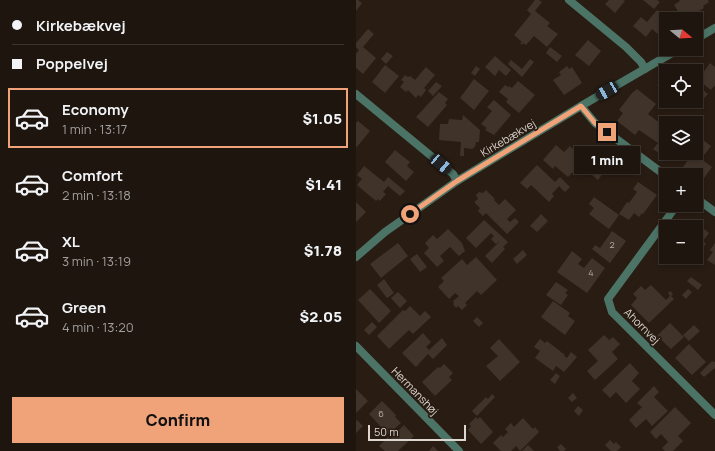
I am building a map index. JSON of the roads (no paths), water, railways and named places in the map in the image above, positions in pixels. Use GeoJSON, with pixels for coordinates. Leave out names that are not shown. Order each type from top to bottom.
{"type":"FeatureCollection","features":[{"type":"Feature","properties":{"kind":"street"},"geometry":{"type":"LineString","coordinates":[[569,0],[626,47],[641,62],[645,69]]}},
{"type":"Feature","properties":{"kind":"street"},"geometry":{"type":"LineString","coordinates":[[703,35],[715,28]]}},
{"type":"Feature","properties":{"kind":"street","name":"Kirkebækvej"},"geometry":{"type":"LineString","coordinates":[[356,256],[385,232],[457,181],[667,56]]}},
{"type":"Feature","properties":{"kind":"street"},"geometry":{"type":"LineString","coordinates":[[356,94],[453,174],[457,181]]}},
{"type":"Feature","properties":{"kind":"street"},"geometry":{"type":"LineString","coordinates":[[581,106],[595,123],[659,171]]}},
{"type":"Feature","properties":{"kind":"street"},"geometry":{"type":"LineString","coordinates":[[703,203],[715,212]]}},
{"type":"Feature","properties":{"kind":"street","name":"Ahornvej"},"geometry":{"type":"LineString","coordinates":[[672,212],[608,298],[612,312],[715,415]]}},
{"type":"Feature","properties":{"kind":"street","name":"Hermanshøj"},"geometry":{"type":"LineString","coordinates":[[356,346],[459,451]]}}]}
